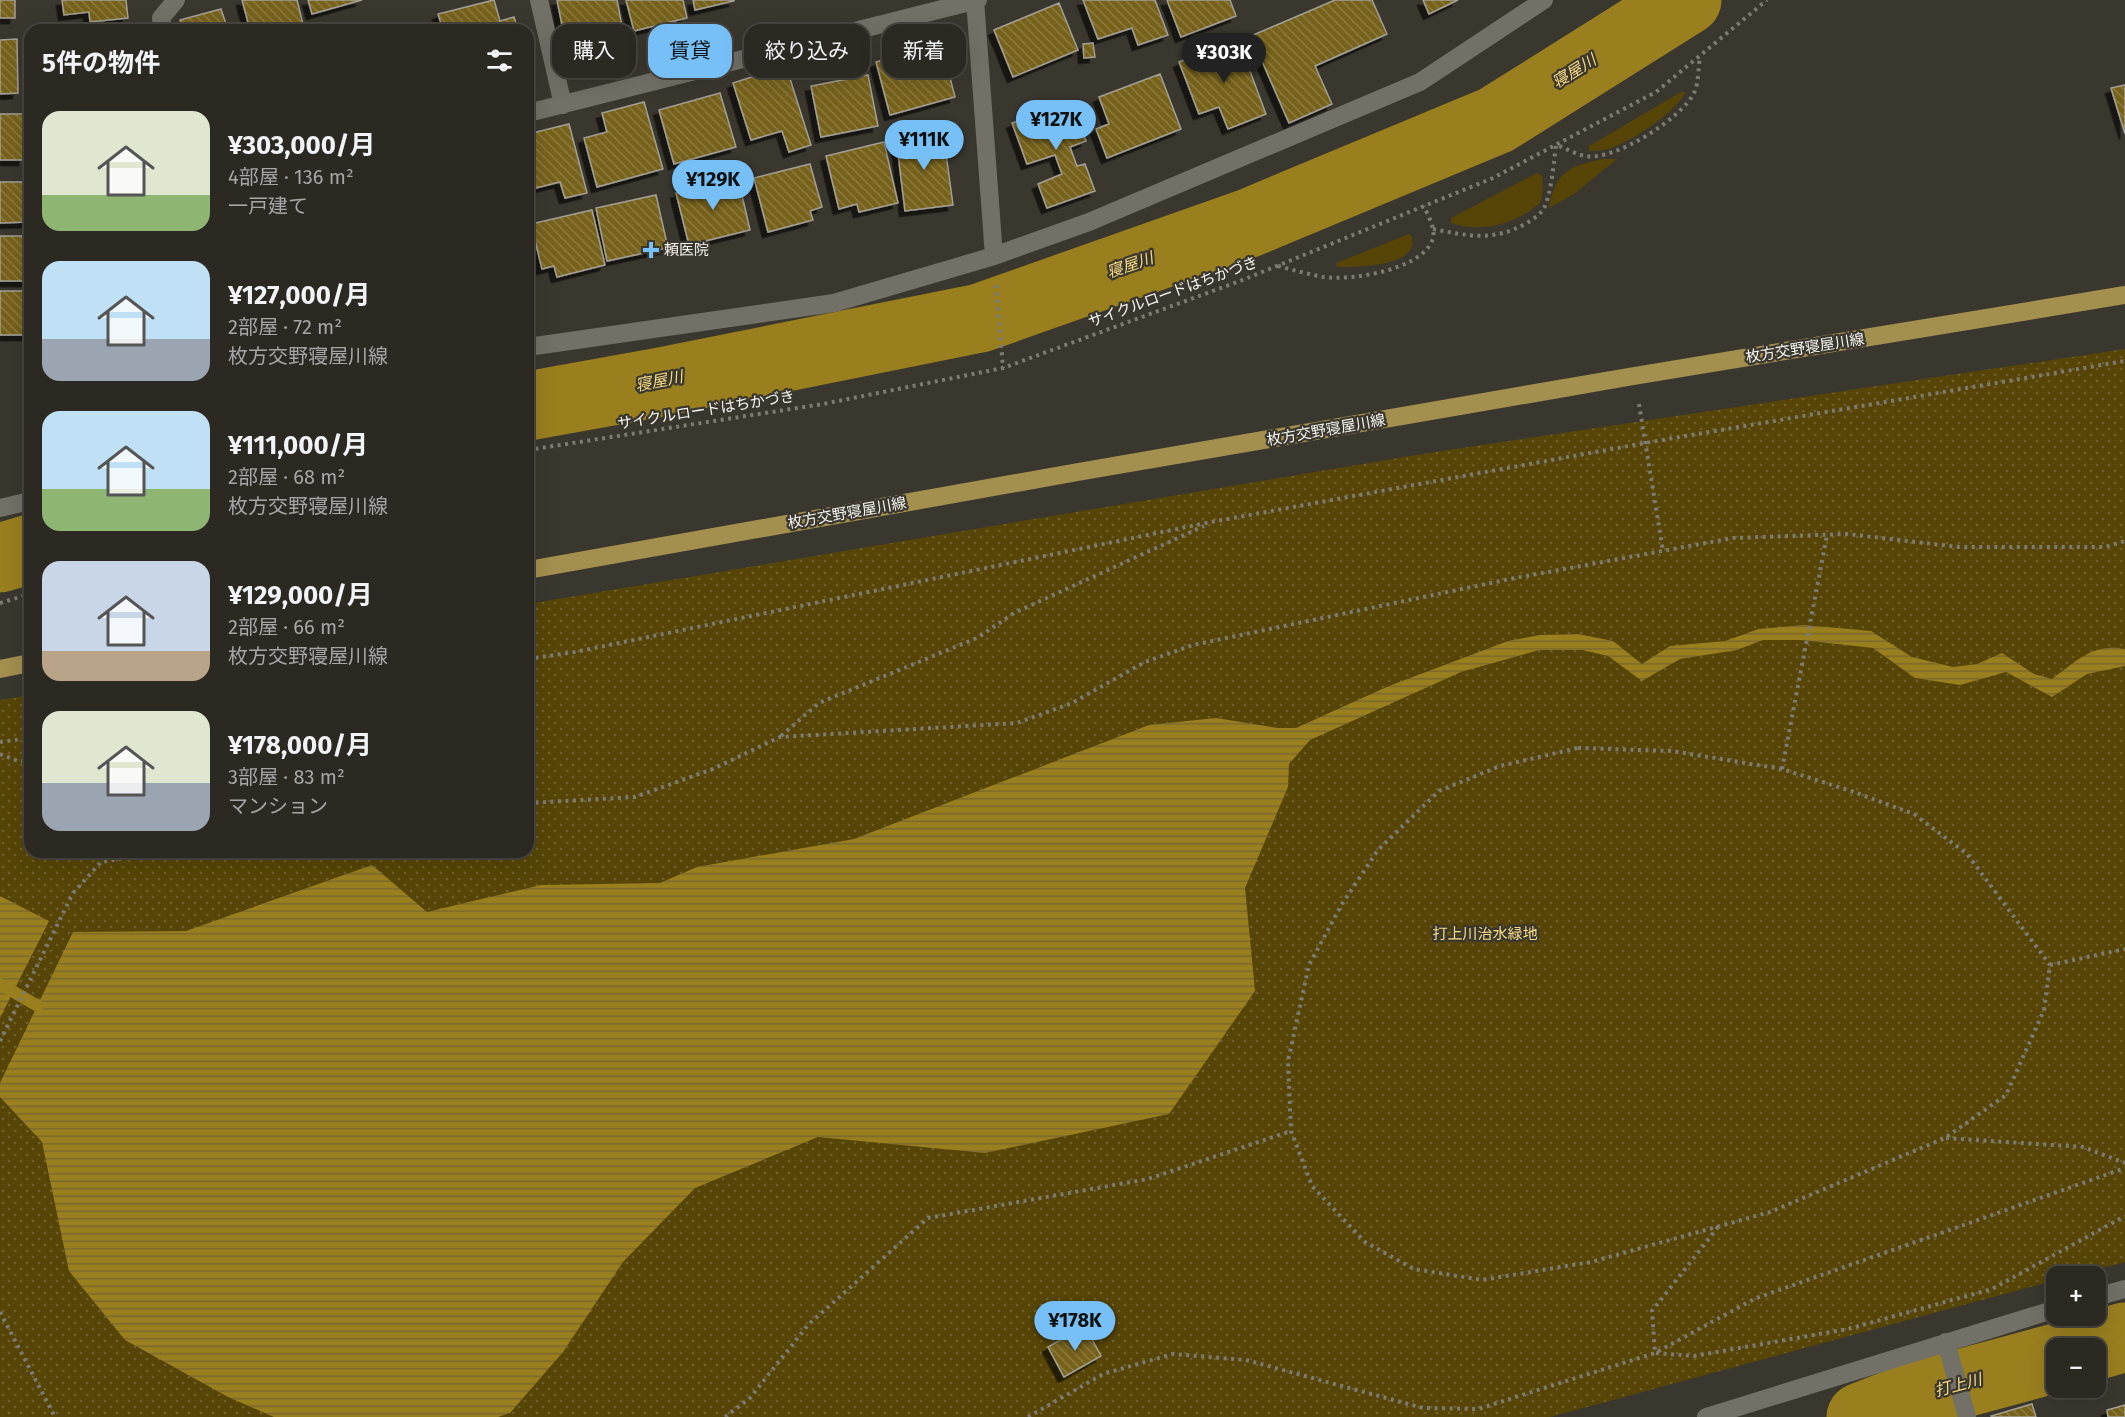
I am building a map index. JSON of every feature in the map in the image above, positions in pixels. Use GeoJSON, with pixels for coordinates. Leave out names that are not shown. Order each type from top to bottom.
{"type":"FeatureCollection","features":[{"type":"Feature","properties":{"kind":"main road","name":"枚方交野寝屋川線"},"geometry":{"type":"LineString","coordinates":[[534,569],[1634,376],[2125,295]]}},
{"type":"Feature","properties":{"kind":"main road"},"geometry":{"type":"LineString","coordinates":[[0,669],[24,664]]}},
{"type":"Feature","properties":{"kind":"street"},"geometry":{"type":"LineString","coordinates":[[162,24],[161,18],[176,0]]}},
{"type":"Feature","properties":{"kind":"street"},"geometry":{"type":"LineString","coordinates":[[539,0],[563,105]]}},
{"type":"Feature","properties":{"kind":"street"},"geometry":{"type":"LineString","coordinates":[[534,112],[976,0],[994,256]]}},
{"type":"Feature","properties":{"kind":"street"},"geometry":{"type":"LineString","coordinates":[[534,347],[834,303],[994,256],[1089,222],[1420,82],[1544,0]]}},
{"type":"Feature","properties":{"kind":"street"},"geometry":{"type":"LineString","coordinates":[[0,508],[24,502]]}},
{"type":"Feature","properties":{"kind":"street"},"geometry":{"type":"LineString","coordinates":[[2106,1295],[2125,1289]]}},
{"type":"Feature","properties":{"kind":"street"},"geometry":{"type":"LineString","coordinates":[[1706,1417],[2046,1312]]}},
{"type":"Feature","properties":{"kind":"street"},"geometry":{"type":"LineString","coordinates":[[1946,1342],[1966,1410]]}},
{"type":"Feature","properties":{"kind":"path","name":"サイクルロードはちかづき"},"geometry":{"type":"LineString","coordinates":[[534,449],[823,404],[1003,368],[1277,266],[1494,178],[1656,92],[1767,0]]}},
{"type":"Feature","properties":{"kind":"path"},"geometry":{"type":"LineString","coordinates":[[1433,229],[1488,237],[1514,230],[1536,218],[1544,207],[1556,145],[1587,156],[1604,155],[1621,151],[1647,135],[1677,113],[1694,93],[1700,56]]}},
{"type":"Feature","properties":{"kind":"path"},"geometry":{"type":"LineString","coordinates":[[1277,266],[1325,277],[1362,276],[1397,268],[1419,258],[1432,241],[1433,229],[1425,206]]}},
{"type":"Feature","properties":{"kind":"path"},"geometry":{"type":"LineString","coordinates":[[994,256],[1003,368]]}},
{"type":"Feature","properties":{"kind":"path"},"geometry":{"type":"LineString","coordinates":[[534,658],[575,652],[1211,522],[1645,443],[2125,361]]}},
{"type":"Feature","properties":{"kind":"path"},"geometry":{"type":"LineString","coordinates":[[1634,376],[1663,551]]}},
{"type":"Feature","properties":{"kind":"path"},"geometry":{"type":"LineString","coordinates":[[534,803],[635,797],[713,769],[780,737],[819,703],[977,638],[1014,612],[1211,522]]}},
{"type":"Feature","properties":{"kind":"path"},"geometry":{"type":"LineString","coordinates":[[780,737],[1017,723],[1072,703],[1145,662],[1192,645],[1510,579],[1733,538],[1847,534],[1959,547],[2105,547],[2125,540]]}},
{"type":"Feature","properties":{"kind":"path"},"geometry":{"type":"LineString","coordinates":[[1782,770],[1827,535]]}},
{"type":"Feature","properties":{"kind":"path"},"geometry":{"type":"LineString","coordinates":[[0,603],[24,596]]}},
{"type":"Feature","properties":{"kind":"path"},"geometry":{"type":"LineString","coordinates":[[0,742],[24,739]]}},
{"type":"Feature","properties":{"kind":"path"},"geometry":{"type":"LineString","coordinates":[[1578,748],[1672,752],[1782,770],[1851,791],[1914,814],[1967,854],[2050,965],[2044,1010],[2006,1095],[1945,1138],[1770,1212],[1591,1262],[1482,1280],[1414,1269],[1365,1242],[1312,1186],[1291,1131],[1288,1061],[1309,965],[1342,904],[1378,850],[1439,791],[1500,766],[1578,748]]}},
{"type":"Feature","properties":{"kind":"path"},"geometry":{"type":"LineString","coordinates":[[0,754],[24,762]]}},
{"type":"Feature","properties":{"kind":"path"},"geometry":{"type":"LineString","coordinates":[[0,1041],[73,893],[101,862],[124,858]]}},
{"type":"Feature","properties":{"kind":"path"},"geometry":{"type":"LineString","coordinates":[[2050,965],[2125,949]]}},
{"type":"Feature","properties":{"kind":"path"},"geometry":{"type":"LineString","coordinates":[[725,1417],[750,1398],[808,1325],[928,1218],[1149,1179],[1291,1131]]}},
{"type":"Feature","properties":{"kind":"path"},"geometry":{"type":"LineString","coordinates":[[1945,1138],[2083,1147],[2125,1163]]}},
{"type":"Feature","properties":{"kind":"path"},"geometry":{"type":"LineString","coordinates":[[1028,1417],[1103,1374],[1173,1354],[1246,1360],[1424,1408],[1478,1409],[1655,1353],[1754,1299],[2125,1168]]}},
{"type":"Feature","properties":{"kind":"path"},"geometry":{"type":"LineString","coordinates":[[1655,1353],[1694,1356],[1848,1329],[1992,1288],[2125,1216]]}},
{"type":"Feature","properties":{"kind":"path"},"geometry":{"type":"LineString","coordinates":[[1655,1353],[1652,1311],[1719,1226]]}},
{"type":"Feature","properties":{"kind":"path"},"geometry":{"type":"LineString","coordinates":[[0,1312],[55,1417]]}},
{"type":"Feature","properties":{"kind":"green space"},"geometry":{"type":"Polygon","coordinates":[[[1681,92],[1685,92],[1674,107],[1644,131],[1613,147],[1589,151],[1589,146],[1681,92]]]}},
{"type":"Feature","properties":{"kind":"green space"},"geometry":{"type":"Polygon","coordinates":[[[1603,159],[1617,159],[1574,194],[1549,208],[1555,186],[1566,173],[1573,168],[1603,159]]]}},
{"type":"Feature","properties":{"kind":"green space"},"geometry":{"type":"Polygon","coordinates":[[[1537,173],[1542,176],[1542,198],[1539,204],[1523,215],[1493,226],[1472,227],[1451,223],[1451,218],[1537,173]]]}},
{"type":"Feature","properties":{"kind":"green space"},"geometry":{"type":"Polygon","coordinates":[[[1409,234],[1412,236],[1412,246],[1408,253],[1400,258],[1379,264],[1337,267],[1336,263],[1409,234]]]}},
{"type":"Feature","properties":{"kind":"green space","name":"打上川治水緑地"},"geometry":{"type":"Polygon","coordinates":[[[2125,349],[2125,1262],[2106,1267],[2046,1266],[2046,1283],[1550,1417],[0,1417],[0,700],[24,696],[24,858],[534,858],[534,603],[1422,454],[2125,349]]]}},
{"type":"Feature","properties":{"kind":"shaded area"},"geometry":{"type":"Polygon","coordinates":[[[1804,625],[1871,631],[1912,657],[1953,667],[1977,664],[2002,653],[2034,674],[2052,679],[2086,655],[2094,651],[2113,648],[2125,649],[2125,666],[2087,674],[2052,697],[2006,672],[1960,685],[1915,678],[1873,648],[1801,640],[1763,640],[1737,650],[1680,659],[1642,681],[1608,656],[1583,650],[1539,650],[1461,672],[1310,740],[1289,764],[1288,787],[1245,888],[1255,991],[1169,1114],[985,1153],[818,1137],[695,1188],[623,1262],[563,1352],[510,1413],[498,1417],[274,1417],[228,1397],[125,1340],[69,1271],[42,1142],[0,1097],[0,1083],[73,932],[186,931],[372,865],[427,912],[541,885],[660,883],[697,867],[854,839],[1149,725],[1216,718],[1278,728],[1296,728],[1389,686],[1508,641],[1540,635],[1578,634],[1613,641],[1642,664],[1670,646],[1725,641],[1759,629],[1804,625]]]}},
{"type":"Feature","properties":{"kind":"shaded area"},"geometry":{"type":"Polygon","coordinates":[[[0,896],[49,921],[0,1018],[0,896]]]}},
{"type":"Feature","properties":{"kind":"building"},"geometry":{"type":"Polygon","coordinates":[[[0,0],[15,0],[15,18],[0,18],[0,0]]]}},
{"type":"Feature","properties":{"kind":"building"},"geometry":{"type":"Polygon","coordinates":[[[62,0],[126,0],[128,18],[90,22],[89,12],[64,15],[62,0]]]}},
{"type":"Feature","properties":{"kind":"building"},"geometry":{"type":"Polygon","coordinates":[[[242,0],[297,0],[303,24],[248,24],[242,0]]]}},
{"type":"Feature","properties":{"kind":"building"},"geometry":{"type":"Polygon","coordinates":[[[308,0],[362,0],[312,14],[308,0]]]}},
{"type":"Feature","properties":{"kind":"building"},"geometry":{"type":"Polygon","coordinates":[[[494,0],[500,21],[514,17],[516,24],[441,24],[438,14],[494,0]]]}},
{"type":"Feature","properties":{"kind":"building"},"geometry":{"type":"Polygon","coordinates":[[[557,0],[617,0],[622,24],[562,24],[557,0]]]}},
{"type":"Feature","properties":{"kind":"building"},"geometry":{"type":"Polygon","coordinates":[[[626,0],[683,0],[687,18],[663,24],[648,24],[648,28],[636,31],[636,24],[632,24],[626,0]]]}},
{"type":"Feature","properties":{"kind":"building"},"geometry":{"type":"Polygon","coordinates":[[[693,0],[734,0],[734,1],[695,10],[693,0]]]}},
{"type":"Feature","properties":{"kind":"building"},"geometry":{"type":"Polygon","coordinates":[[[1083,0],[1155,0],[1168,35],[1138,45],[1132,28],[1098,39],[1083,0]]]}},
{"type":"Feature","properties":{"kind":"building"},"geometry":{"type":"Polygon","coordinates":[[[1167,0],[1230,0],[1236,16],[1181,37],[1167,0]]]}},
{"type":"Feature","properties":{"kind":"building"},"geometry":{"type":"Polygon","coordinates":[[[1335,0],[1372,0],[1387,34],[1315,66],[1332,104],[1289,123],[1251,36],[1335,0]]]}},
{"type":"Feature","properties":{"kind":"building"},"geometry":{"type":"Polygon","coordinates":[[[1423,0],[1458,0],[1429,14],[1423,0]]]}},
{"type":"Feature","properties":{"kind":"building"},"geometry":{"type":"Polygon","coordinates":[[[1059,3],[1078,50],[1013,77],[994,30],[1059,3]]]}},
{"type":"Feature","properties":{"kind":"building"},"geometry":{"type":"Polygon","coordinates":[[[221,9],[226,24],[181,24],[180,20],[221,9]]]}},
{"type":"Feature","properties":{"kind":"building"},"geometry":{"type":"Polygon","coordinates":[[[17,39],[18,93],[0,94],[0,40],[17,39]]]}},
{"type":"Feature","properties":{"kind":"building"},"geometry":{"type":"Polygon","coordinates":[[[1238,39],[1266,114],[1228,129],[1219,107],[1199,114],[1179,62],[1238,39]]]}},
{"type":"Feature","properties":{"kind":"building"},"geometry":{"type":"Polygon","coordinates":[[[1093,43],[1095,57],[1084,58],[1083,44],[1093,43]]]}},
{"type":"Feature","properties":{"kind":"building"},"geometry":{"type":"Polygon","coordinates":[[[882,60],[882,78],[950,78],[955,97],[890,115],[876,62],[882,60]]]}},
{"type":"Feature","properties":{"kind":"building"},"geometry":{"type":"Polygon","coordinates":[[[1160,74],[1181,129],[1107,158],[1096,129],[1109,124],[1099,97],[1160,74]]]}},
{"type":"Feature","properties":{"kind":"building"},"geometry":{"type":"Polygon","coordinates":[[[749,78],[790,78],[811,145],[789,152],[782,131],[751,140],[733,83],[749,78]]]}},
{"type":"Feature","properties":{"kind":"building"},"geometry":{"type":"Polygon","coordinates":[[[852,78],[869,78],[878,126],[821,137],[811,86],[852,78]]]}},
{"type":"Feature","properties":{"kind":"building"},"geometry":{"type":"Polygon","coordinates":[[[2125,85],[2125,134],[2111,88],[2125,85]]]}},
{"type":"Feature","properties":{"kind":"building"},"geometry":{"type":"Polygon","coordinates":[[[720,93],[736,147],[674,164],[659,110],[720,93]]]}},
{"type":"Feature","properties":{"kind":"building"},"geometry":{"type":"Polygon","coordinates":[[[1072,101],[1086,141],[1070,147],[1077,166],[1085,164],[1095,191],[1047,208],[1038,184],[1062,174],[1055,155],[1027,164],[1012,123],[1072,101]]]}},
{"type":"Feature","properties":{"kind":"building"},"geometry":{"type":"Polygon","coordinates":[[[644,102],[663,169],[597,187],[584,138],[607,132],[602,113],[644,102]]]}},
{"type":"Feature","properties":{"kind":"building"},"geometry":{"type":"Polygon","coordinates":[[[0,114],[24,114],[24,160],[0,160],[0,114]]]}},
{"type":"Feature","properties":{"kind":"building"},"geometry":{"type":"Polygon","coordinates":[[[569,124],[587,193],[565,198],[560,182],[534,188],[534,133],[569,124]]]}},
{"type":"Feature","properties":{"kind":"building"},"geometry":{"type":"Polygon","coordinates":[[[943,131],[953,205],[905,211],[896,137],[943,131]]]}},
{"type":"Feature","properties":{"kind":"building"},"geometry":{"type":"Polygon","coordinates":[[[884,142],[898,203],[859,212],[857,204],[839,209],[826,156],[884,142]]]}},
{"type":"Feature","properties":{"kind":"building"},"geometry":{"type":"Polygon","coordinates":[[[810,164],[822,207],[810,211],[813,220],[768,232],[754,178],[810,164]]]}},
{"type":"Feature","properties":{"kind":"building"},"geometry":{"type":"Polygon","coordinates":[[[738,178],[750,230],[689,245],[676,193],[738,178]]]}},
{"type":"Feature","properties":{"kind":"building"},"geometry":{"type":"Polygon","coordinates":[[[0,182],[24,182],[24,222],[0,223],[0,182]]]}},
{"type":"Feature","properties":{"kind":"building"},"geometry":{"type":"Polygon","coordinates":[[[656,195],[668,248],[607,261],[596,208],[656,195]]]}},
{"type":"Feature","properties":{"kind":"building"},"geometry":{"type":"Polygon","coordinates":[[[592,210],[605,265],[557,277],[554,266],[542,269],[534,236],[534,223],[592,210]]]}},
{"type":"Feature","properties":{"kind":"building"},"geometry":{"type":"Polygon","coordinates":[[[0,236],[23,236],[24,281],[0,281],[0,236]]]}},
{"type":"Feature","properties":{"kind":"building"},"geometry":{"type":"Polygon","coordinates":[[[0,291],[24,291],[24,335],[0,335],[0,291]]]}},
{"type":"Feature","properties":{"kind":"building"},"geometry":{"type":"Polygon","coordinates":[[[1085,1326],[1101,1356],[1064,1377],[1048,1347],[1085,1326]]]}},
{"type":"Feature","properties":{"kind":"building"},"geometry":{"type":"Polygon","coordinates":[[[2032,1404],[2036,1417],[1991,1416],[2032,1404]]]}},
{"type":"Feature","properties":{"kind":"building"},"geometry":{"type":"Polygon","coordinates":[[[2125,1405],[2125,1417],[2108,1417],[2107,1410],[2125,1405]]]}},
{"type":"Feature","properties":{"kind":"waterway","name":"寝屋川"},"geometry":{"type":"LineString","coordinates":[[534,405],[980,318],[1249,223],[1496,120],[1687,0]]}},
{"type":"Feature","properties":{"kind":"waterway","name":"寝屋川"},"geometry":{"type":"LineString","coordinates":[[0,558],[24,551]]}},
{"type":"Feature","properties":{"kind":"waterway"},"geometry":{"type":"LineString","coordinates":[[0,984],[38,1006]]}},
{"type":"Feature","properties":{"kind":"waterway","name":"打上川"},"geometry":{"type":"LineString","coordinates":[[2106,1342],[2125,1337]]}},
{"type":"Feature","properties":{"kind":"waterway","name":"打上川"},"geometry":{"type":"LineString","coordinates":[[1861,1417],[1912,1397],[2046,1361]]}},
{"type":"Feature","properties":{"kind":"place","name":"頼医院"},"geometry":{"type":"Point","coordinates":[651,250]}}]}
